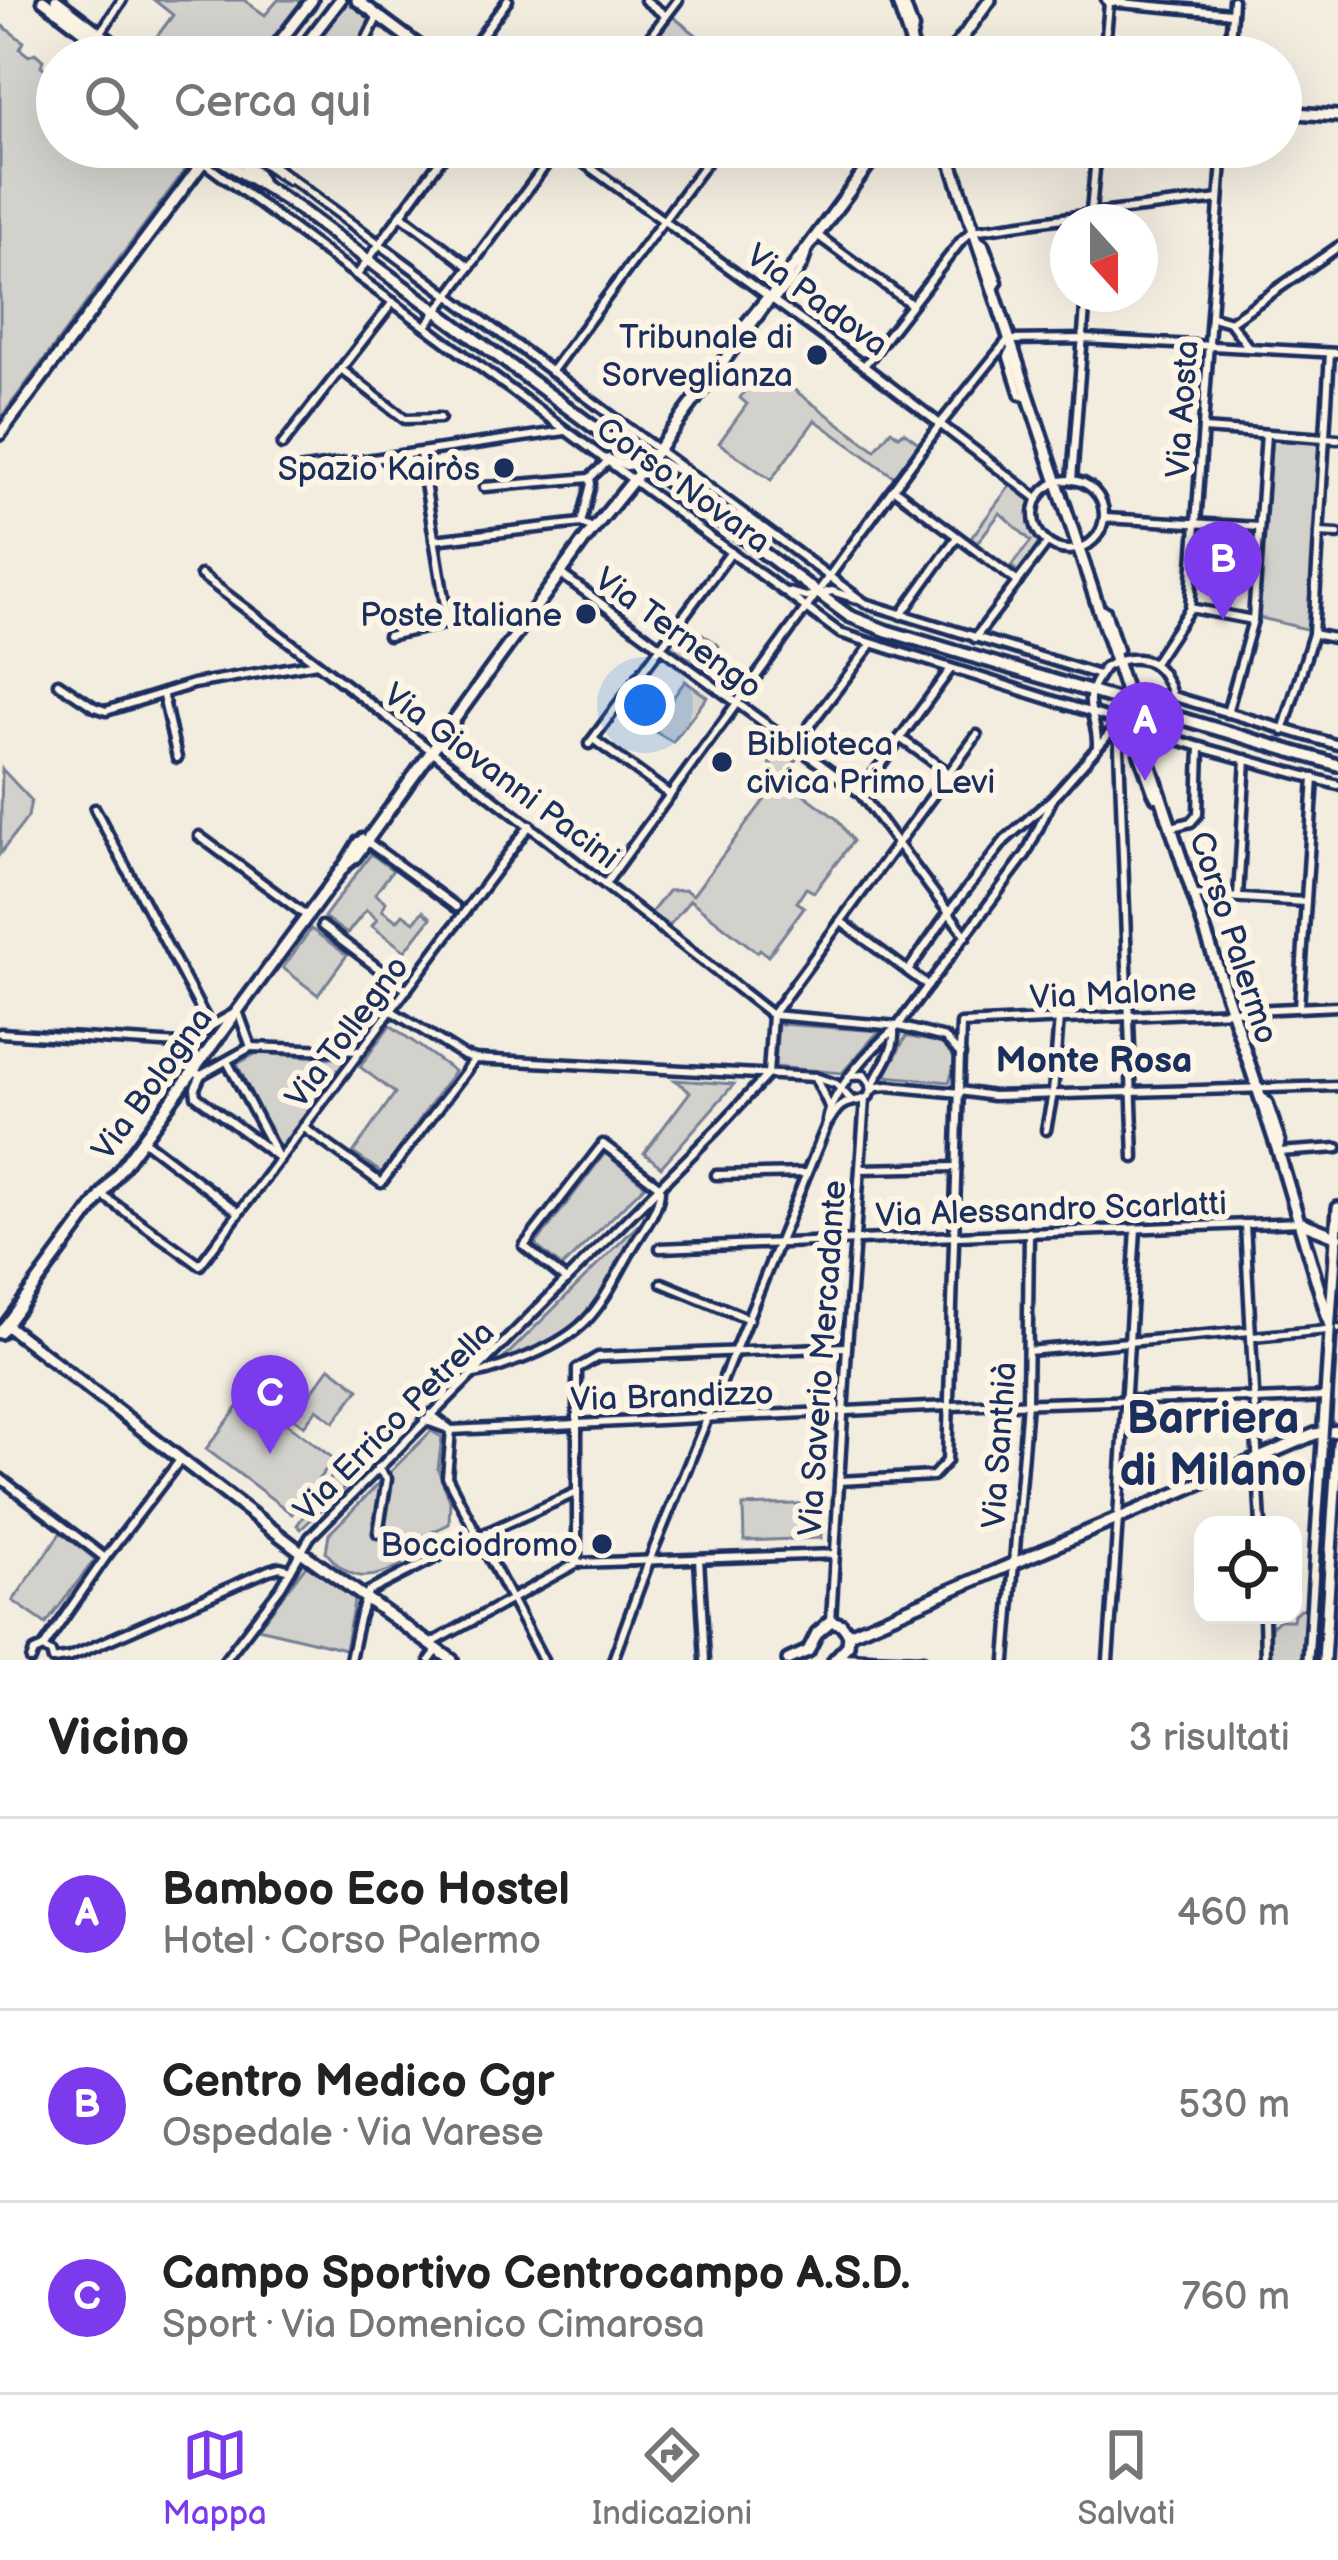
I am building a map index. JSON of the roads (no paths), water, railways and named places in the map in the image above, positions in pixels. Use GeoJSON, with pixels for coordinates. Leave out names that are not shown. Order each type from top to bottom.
{"type":"FeatureCollection","features":[{"type":"Feature","properties":{"kind":"main road"},"geometry":{"type":"LineString","coordinates":[[43,0],[98,36]]}},
{"type":"Feature","properties":{"kind":"main road"},"geometry":{"type":"LineString","coordinates":[[56,0],[98,36]]}},
{"type":"Feature","properties":{"kind":"main road"},"geometry":{"type":"LineString","coordinates":[[284,36],[311,0]]}},
{"type":"Feature","properties":{"kind":"main road"},"geometry":{"type":"LineString","coordinates":[[312,36],[340,0]]}},
{"type":"Feature","properties":{"kind":"main road"},"geometry":{"type":"LineString","coordinates":[[357,0],[405,36]]}},
{"type":"Feature","properties":{"kind":"main road"},"geometry":{"type":"LineString","coordinates":[[900,0],[909,36]]}},
{"type":"Feature","properties":{"kind":"main road"},"geometry":{"type":"LineString","coordinates":[[963,36],[990,0]]}},
{"type":"Feature","properties":{"kind":"main road"},"geometry":{"type":"LineString","coordinates":[[1302,113],[1338,116]]}},
{"type":"Feature","properties":{"kind":"main road"},"geometry":{"type":"LineString","coordinates":[[0,434],[195,168]]}},
{"type":"Feature","properties":{"kind":"main road","name":"Corso Novara"},"geometry":{"type":"LineString","coordinates":[[232,168],[261,182],[861,622],[1338,765]]}},
{"type":"Feature","properties":{"kind":"main road","name":"Corso Novara"},"geometry":{"type":"LineString","coordinates":[[251,168],[261,182]]}},
{"type":"Feature","properties":{"kind":"main road","name":"Via Bologna"},"geometry":{"type":"LineString","coordinates":[[2,1326],[197,1073],[593,528],[657,451],[867,168]]}},
{"type":"Feature","properties":{"kind":"main road","name":"Corso Palermo"},"geometry":{"type":"LineString","coordinates":[[953,168],[1334,1329]]}},
{"type":"Feature","properties":{"kind":"main road"},"geometry":{"type":"LineString","coordinates":[[1309,1660],[1334,1329],[1338,1208]]}},
{"type":"Feature","properties":{"kind":"main road"},"geometry":{"type":"LineString","coordinates":[[1300,1222],[1337,1237]]}},
{"type":"Feature","properties":{"kind":"main road"},"geometry":{"type":"LineString","coordinates":[[2,1326],[452,1660]]}},
{"type":"Feature","properties":{"kind":"main road"},"geometry":{"type":"LineString","coordinates":[[849,1634],[1258,1458],[1324,1431],[1338,1431]]}},
{"type":"Feature","properties":{"kind":"main road"},"geometry":{"type":"LineString","coordinates":[[1324,1660],[1338,1443]]}},
{"type":"Feature","properties":{"kind":"main road"},"geometry":{"type":"LineString","coordinates":[[788,1660],[812,1656],[817,1633],[831,1621],[846,1627],[849,1634],[848,1645],[837,1659]]}},
{"type":"Feature","properties":{"kind":"street"},"geometry":{"type":"LineString","coordinates":[[98,36],[122,0]]}},
{"type":"Feature","properties":{"kind":"street"},"geometry":{"type":"LineString","coordinates":[[481,36],[508,0]]}},
{"type":"Feature","properties":{"kind":"street"},"geometry":{"type":"LineString","coordinates":[[645,0],[666,16]]}},
{"type":"Feature","properties":{"kind":"street"},"geometry":{"type":"LineString","coordinates":[[651,36],[678,0]]}},
{"type":"Feature","properties":{"kind":"street"},"geometry":{"type":"LineString","coordinates":[[1230,36],[1233,0]]}},
{"type":"Feature","properties":{"kind":"street"},"geometry":{"type":"LineString","coordinates":[[1106,36],[1108,1],[1232,14]]}},
{"type":"Feature","properties":{"kind":"street"},"geometry":{"type":"LineString","coordinates":[[368,36],[378,16]]}},
{"type":"Feature","properties":{"kind":"street","name":"Corso Novara"},"geometry":{"type":"LineString","coordinates":[[225,168],[288,224],[840,633],[1201,747],[1338,785]]}},
{"type":"Feature","properties":{"kind":"street"},"geometry":{"type":"LineString","coordinates":[[270,168],[302,187]]}},
{"type":"Feature","properties":{"kind":"street","name":"Corso Novara"},"geometry":{"type":"LineString","coordinates":[[279,168],[865,602],[1099,675]]}},
{"type":"Feature","properties":{"kind":"street"},"geometry":{"type":"LineString","coordinates":[[356,275],[435,168]]}},
{"type":"Feature","properties":{"kind":"street"},"geometry":{"type":"LineString","coordinates":[[425,326],[545,168]]}},
{"type":"Feature","properties":{"kind":"street","name":"Via Padova"},"geometry":{"type":"LineString","coordinates":[[590,168],[773,298],[1038,499]]}},
{"type":"Feature","properties":{"kind":"street"},"geometry":{"type":"LineString","coordinates":[[551,372],[702,168]]}},
{"type":"Feature","properties":{"kind":"street"},"geometry":{"type":"LineString","coordinates":[[1091,204],[1094,168]]}},
{"type":"Feature","properties":{"kind":"street","name":"Via Aosta"},"geometry":{"type":"LineString","coordinates":[[1154,663],[1190,608],[1221,168]]}},
{"type":"Feature","properties":{"kind":"street"},"geometry":{"type":"LineString","coordinates":[[1158,208],[1219,199]]}},
{"type":"Feature","properties":{"kind":"street"},"geometry":{"type":"LineString","coordinates":[[288,224],[298,209]]}},
{"type":"Feature","properties":{"kind":"street"},"geometry":{"type":"LineString","coordinates":[[400,215],[470,267]]}},
{"type":"Feature","properties":{"kind":"street"},"geometry":{"type":"LineString","coordinates":[[864,366],[961,241],[975,234],[1050,224]]}},
{"type":"Feature","properties":{"kind":"street"},"geometry":{"type":"LineString","coordinates":[[342,241],[353,225]]}},
{"type":"Feature","properties":{"kind":"street"},"geometry":{"type":"LineString","coordinates":[[817,236],[911,304]]}},
{"type":"Feature","properties":{"kind":"street"},"geometry":{"type":"LineString","coordinates":[[1230,322],[1338,247]]}},
{"type":"Feature","properties":{"kind":"street"},"geometry":{"type":"LineString","coordinates":[[282,446],[393,302]]}},
{"type":"Feature","properties":{"kind":"street"},"geometry":{"type":"LineString","coordinates":[[1072,480],[1085,312]]}},
{"type":"Feature","properties":{"kind":"street"},"geometry":{"type":"LineString","coordinates":[[1212,316],[1230,322],[1249,349]]}},
{"type":"Feature","properties":{"kind":"street"},"geometry":{"type":"LineString","coordinates":[[605,884],[941,423],[1011,344],[1084,339],[1334,353],[1324,438],[1313,634],[1283,731]]}},
{"type":"Feature","properties":{"kind":"street"},"geometry":{"type":"LineString","coordinates":[[341,369],[405,419],[440,418]]}},
{"type":"Feature","properties":{"kind":"street"},"geometry":{"type":"LineString","coordinates":[[1203,429],[1338,439]]}},
{"type":"Feature","properties":{"kind":"street"},"geometry":{"type":"LineString","coordinates":[[284,472],[566,431]]}},
{"type":"Feature","properties":{"kind":"street"},"geometry":{"type":"LineString","coordinates":[[1227,713],[1253,620],[1265,434]]}},
{"type":"Feature","properties":{"kind":"street"},"geometry":{"type":"LineString","coordinates":[[592,451],[626,466],[662,464],[695,478]]}},
{"type":"Feature","properties":{"kind":"street"},"geometry":{"type":"LineString","coordinates":[[388,636],[448,623],[421,453]]}},
{"type":"Feature","properties":{"kind":"street"},"geometry":{"type":"LineString","coordinates":[[484,487],[590,478],[607,462]]}},
{"type":"Feature","properties":{"kind":"street"},"geometry":{"type":"LineString","coordinates":[[581,523],[590,478]]}},
{"type":"Feature","properties":{"kind":"street"},"geometry":{"type":"LineString","coordinates":[[1072,480],[1096,492],[1105,518],[1094,540],[1078,550],[1062,550],[1039,535],[1034,518],[1038,499],[1056,482],[1072,480]]}},
{"type":"Feature","properties":{"kind":"street"},"geometry":{"type":"LineString","coordinates":[[894,489],[1018,582]]}},
{"type":"Feature","properties":{"kind":"street"},"geometry":{"type":"LineString","coordinates":[[1105,518],[1259,527]]}},
{"type":"Feature","properties":{"kind":"street"},"geometry":{"type":"LineString","coordinates":[[434,540],[581,523],[593,528]]}},
{"type":"Feature","properties":{"kind":"street"},"geometry":{"type":"LineString","coordinates":[[1318,533],[1338,534]]}},
{"type":"Feature","properties":{"kind":"street"},"geometry":{"type":"LineString","coordinates":[[901,615],[957,537]]}},
{"type":"Feature","properties":{"kind":"street"},"geometry":{"type":"LineString","coordinates":[[975,638],[1047,543]]}},
{"type":"Feature","properties":{"kind":"street"},"geometry":{"type":"LineString","coordinates":[[670,795],[591,742],[731,552]]}},
{"type":"Feature","properties":{"kind":"street","name":"Via Ternengo"},"geometry":{"type":"LineString","coordinates":[[560,573],[860,793],[966,936]]}},
{"type":"Feature","properties":{"kind":"street","name":"Via Giovanni Pacini"},"geometry":{"type":"LineString","coordinates":[[201,575],[772,1016]]}},
{"type":"Feature","properties":{"kind":"street"},"geometry":{"type":"LineString","coordinates":[[783,591],[806,597],[839,592],[865,602]]}},
{"type":"Feature","properties":{"kind":"street"},"geometry":{"type":"LineString","coordinates":[[1190,608],[1253,620]]}},
{"type":"Feature","properties":{"kind":"street"},"geometry":{"type":"LineString","coordinates":[[1313,634],[1338,640]]}},
{"type":"Feature","properties":{"kind":"street"},"geometry":{"type":"LineString","coordinates":[[794,746],[871,644]]}},
{"type":"Feature","properties":{"kind":"street"},"geometry":{"type":"LineString","coordinates":[[1097,748],[1088,711],[1090,692],[1114,658],[1131,658],[1154,663],[1172,696],[1158,731],[1144,749]]}},
{"type":"Feature","properties":{"kind":"street"},"geometry":{"type":"LineString","coordinates":[[58,683],[106,711],[193,684],[317,663]]}},
{"type":"Feature","properties":{"kind":"street"},"geometry":{"type":"LineString","coordinates":[[860,793],[951,669]]}},
{"type":"Feature","properties":{"kind":"street"},"geometry":{"type":"LineString","coordinates":[[163,695],[177,758]]}},
{"type":"Feature","properties":{"kind":"street"},"geometry":{"type":"LineString","coordinates":[[1172,696],[1338,745]]}},
{"type":"Feature","properties":{"kind":"street"},"geometry":{"type":"LineString","coordinates":[[908,971],[1005,840],[1053,797],[1130,705]]}},
{"type":"Feature","properties":{"kind":"street"},"geometry":{"type":"LineString","coordinates":[[1118,719],[1134,1158]]}},
{"type":"Feature","properties":{"kind":"street"},"geometry":{"type":"LineString","coordinates":[[768,1074],[772,1016],[977,735]]}},
{"type":"Feature","properties":{"kind":"street"},"geometry":{"type":"LineString","coordinates":[[900,738],[949,773]]}},
{"type":"Feature","properties":{"kind":"street"},"geometry":{"type":"LineString","coordinates":[[1170,828],[1191,822],[1198,814],[1201,747]]}},
{"type":"Feature","properties":{"kind":"street"},"geometry":{"type":"LineString","coordinates":[[1238,898],[1246,759]]}},
{"type":"Feature","properties":{"kind":"street"},"geometry":{"type":"LineString","coordinates":[[1299,1007],[1314,778]]}},
{"type":"Feature","properties":{"kind":"street"},"geometry":{"type":"LineString","coordinates":[[613,1660],[830,1108],[845,1082],[896,1029],[1025,856],[1053,797]]}},
{"type":"Feature","properties":{"kind":"street"},"geometry":{"type":"LineString","coordinates":[[95,809],[209,1025]]}},
{"type":"Feature","properties":{"kind":"street","name":"Via Tollegno"},"geometry":{"type":"LineString","coordinates":[[102,1195],[200,1265],[530,825]]}},
{"type":"Feature","properties":{"kind":"street"},"geometry":{"type":"LineString","coordinates":[[199,836],[308,916]]}},
{"type":"Feature","properties":{"kind":"street"},"geometry":{"type":"LineString","coordinates":[[364,840],[456,907]]}},
{"type":"Feature","properties":{"kind":"street"},"geometry":{"type":"LineString","coordinates":[[1192,895],[1305,902]]}},
{"type":"Feature","properties":{"kind":"street"},"geometry":{"type":"LineString","coordinates":[[840,922],[928,986]]}},
{"type":"Feature","properties":{"kind":"street"},"geometry":{"type":"LineString","coordinates":[[322,926],[407,990]]}},
{"type":"Feature","properties":{"kind":"street","name":"Via Malone"},"geometry":{"type":"LineString","coordinates":[[962,1055],[962,1024],[1338,1006]]}},
{"type":"Feature","properties":{"kind":"street"},"geometry":{"type":"LineString","coordinates":[[0,1033],[180,1043],[238,1011],[250,1047]]}},
{"type":"Feature","properties":{"kind":"street"},"geometry":{"type":"LineString","coordinates":[[392,1011],[464,1057],[815,1077],[844,1089],[852,1101]]}},
{"type":"Feature","properties":{"kind":"street"},"geometry":{"type":"LineString","coordinates":[[772,1016],[945,1038],[962,1055],[947,1461],[933,1476],[839,1481]]}},
{"type":"Feature","properties":{"kind":"street"},"geometry":{"type":"LineString","coordinates":[[1046,1130],[1059,1018]]}},
{"type":"Feature","properties":{"kind":"street","name":"Via Saverio Mercadante"},"geometry":{"type":"LineString","coordinates":[[831,1621],[860,1169],[869,1092],[895,1043],[896,1029]]}},
{"type":"Feature","properties":{"kind":"street"},"geometry":{"type":"LineString","coordinates":[[180,1043],[197,1073],[196,1096],[279,1158]]}},
{"type":"Feature","properties":{"kind":"street"},"geometry":{"type":"LineString","coordinates":[[197,1073],[250,1047],[362,1051]]}},
{"type":"Feature","properties":{"kind":"street"},"geometry":{"type":"LineString","coordinates":[[303,1127],[381,1183],[475,1059]]}},
{"type":"Feature","properties":{"kind":"street"},"geometry":{"type":"LineString","coordinates":[[227,1061],[279,1158]]}},
{"type":"Feature","properties":{"kind":"street"},"geometry":{"type":"LineString","coordinates":[[743,1073],[750,1081],[748,1097]]}},
{"type":"Feature","properties":{"kind":"street","name":"Via Errico Petrella"},"geometry":{"type":"LineString","coordinates":[[225,1660],[281,1587],[310,1537],[768,1074]]}},
{"type":"Feature","properties":{"kind":"street"},"geometry":{"type":"LineString","coordinates":[[850,1076],[864,1076],[869,1092]]}},
{"type":"Feature","properties":{"kind":"street"},"geometry":{"type":"LineString","coordinates":[[815,1077],[830,1108]]}},
{"type":"Feature","properties":{"kind":"street"},"geometry":{"type":"LineString","coordinates":[[827,1124],[840,1106],[888,1086],[993,1096],[1338,1086]]}},
{"type":"Feature","properties":{"kind":"street"},"geometry":{"type":"LineString","coordinates":[[142,1140],[238,1212]]}},
{"type":"Feature","properties":{"kind":"street"},"geometry":{"type":"LineString","coordinates":[[471,1374],[556,1345],[580,1328],[596,1310],[650,1217],[660,1187],[603,1144],[524,1246],[566,1280]]}},
{"type":"Feature","properties":{"kind":"street"},"geometry":{"type":"LineString","coordinates":[[1278,1151],[1338,1148]]}},
{"type":"Feature","properties":{"kind":"street"},"geometry":{"type":"LineString","coordinates":[[860,1169],[957,1167]]}},
{"type":"Feature","properties":{"kind":"street"},"geometry":{"type":"LineString","coordinates":[[716,1174],[807,1172]]}},
{"type":"Feature","properties":{"kind":"street","name":"Via Alessandro Scarlatti"},"geometry":{"type":"LineString","coordinates":[[660,1248],[1300,1222]]}},
{"type":"Feature","properties":{"kind":"street"},"geometry":{"type":"LineString","coordinates":[[1245,1225],[1261,1516]]}},
{"type":"Feature","properties":{"kind":"street"},"geometry":{"type":"LineString","coordinates":[[1108,1660],[1136,1228]]}},
{"type":"Feature","properties":{"kind":"street","name":"Via Santhià"},"geometry":{"type":"LineString","coordinates":[[1006,1660],[1027,1403],[1029,1232]]}},
{"type":"Feature","properties":{"kind":"street"},"geometry":{"type":"LineString","coordinates":[[662,1283],[748,1319]]}},
{"type":"Feature","properties":{"kind":"street"},"geometry":{"type":"LineString","coordinates":[[1028,1352],[1334,1329]]}},
{"type":"Feature","properties":{"kind":"street"},"geometry":{"type":"LineString","coordinates":[[577,1563],[577,1369],[598,1357],[847,1347]]}},
{"type":"Feature","properties":{"kind":"street","name":"Via Brandizzo"},"geometry":{"type":"LineString","coordinates":[[451,1430],[1027,1403],[1326,1397]]}},
{"type":"Feature","properties":{"kind":"street"},"geometry":{"type":"LineString","coordinates":[[427,1418],[451,1430],[446,1470],[543,1660]]}},
{"type":"Feature","properties":{"kind":"street"},"geometry":{"type":"LineString","coordinates":[[31,1660],[180,1460]]}},
{"type":"Feature","properties":{"kind":"street"},"geometry":{"type":"LineString","coordinates":[[377,1468],[387,1480],[378,1533]]}},
{"type":"Feature","properties":{"kind":"street"},"geometry":{"type":"LineString","coordinates":[[0,1478],[105,1558]]}},
{"type":"Feature","properties":{"kind":"street"},"geometry":{"type":"LineString","coordinates":[[350,1660],[365,1596],[578,1491]]}},
{"type":"Feature","properties":{"kind":"street"},"geometry":{"type":"LineString","coordinates":[[430,1660],[434,1646],[577,1563],[835,1554]]}},
{"type":"Feature","properties":{"kind":"street"},"geometry":{"type":"LineString","coordinates":[[699,1559],[705,1660]]}},
{"type":"Feature","properties":{"kind":"street"},"geometry":{"type":"LineString","coordinates":[[43,1648],[53,1660],[70,1657],[271,1569],[291,1570]]}},
{"type":"Feature","properties":{"kind":"street"},"geometry":{"type":"LineString","coordinates":[[1264,1624],[1265,1660]]}},
{"type":"Feature","properties":{"kind":"street"},"geometry":{"type":"LineString","coordinates":[[837,1659],[923,1660]]}},
{"type":"Feature","properties":{"kind":"tram line"},"geometry":{"type":"LineString","coordinates":[[1313,1660],[1338,1288]]}},
{"type":"Feature","properties":{"kind":"place","name":"Tribunale di Sorveglianza"},"geometry":{"type":"Point","coordinates":[817,355]}},
{"type":"Feature","properties":{"kind":"place","name":"Spazio Kairòs"},"geometry":{"type":"Point","coordinates":[504,468]}},
{"type":"Feature","properties":{"kind":"place","name":"Poste Italiane"},"geometry":{"type":"Point","coordinates":[586,614]}},
{"type":"Feature","properties":{"kind":"place","name":"Centro Medico Cgr"},"geometry":{"type":"Point","coordinates":[1223,620]}},
{"type":"Feature","properties":{"kind":"place","name":"Biblioteca civica Primo Levi"},"geometry":{"type":"Point","coordinates":[722,762]}},
{"type":"Feature","properties":{"kind":"place","name":"Bamboo Eco Hostel"},"geometry":{"type":"Point","coordinates":[1145,781]}},
{"type":"Feature","properties":{"kind":"place","name":"Campo Sportivo Centrocampo A.S.D."},"geometry":{"type":"Point","coordinates":[270,1454]}},
{"type":"Feature","properties":{"kind":"place","name":"Bocciodromo"},"geometry":{"type":"Point","coordinates":[602,1544]}},
{"type":"Feature","properties":{"kind":"district","name":"Monte Rosa"},"geometry":{"type":"Point","coordinates":[1094,1059]}},
{"type":"Feature","properties":{"kind":"district","name":"Barriera di Milano"},"geometry":{"type":"Point","coordinates":[1213,1443]}}]}
